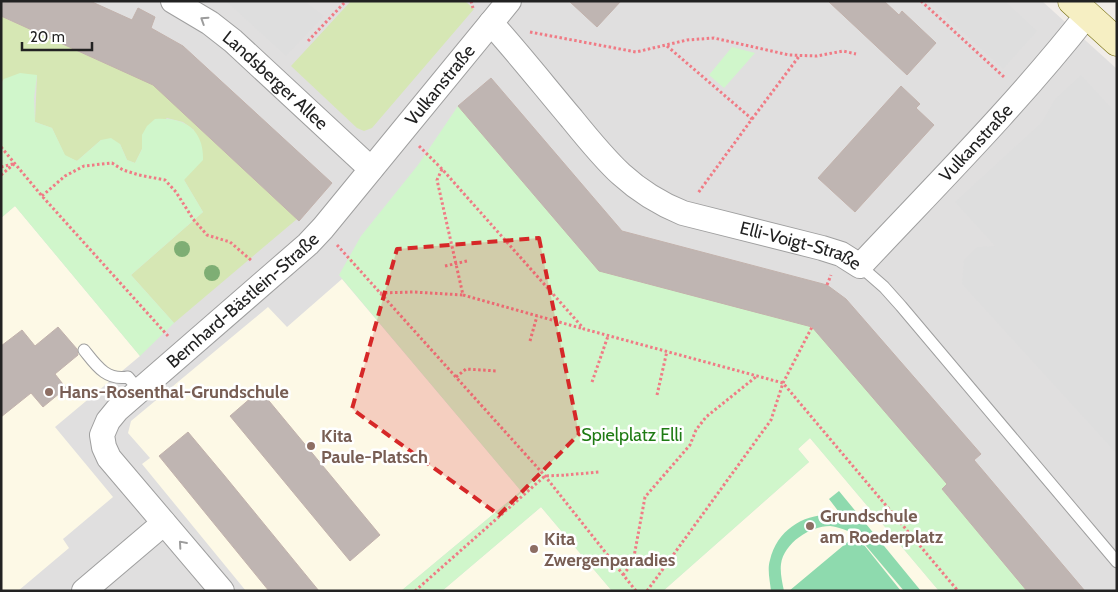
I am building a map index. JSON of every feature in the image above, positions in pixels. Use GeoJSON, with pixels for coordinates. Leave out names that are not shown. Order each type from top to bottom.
{"type":"FeatureCollection","features":[{"type":"Feature","properties":{"kind":"street","name":"Landsberger Allee"},"geometry":{"type":"LineString","coordinates":[[173,1],[210,23],[233,41],[371,169]]}},
{"type":"Feature","properties":{"kind":"street","name":"Vulkanstraße"},"geometry":{"type":"LineString","coordinates":[[371,169],[402,130],[496,30],[509,1]]}},
{"type":"Feature","properties":{"kind":"street","name":"Vulkanstraße"},"geometry":{"type":"LineString","coordinates":[[860,266],[1034,79],[1079,8],[1117,42]]}},
{"type":"Feature","properties":{"kind":"street","name":"Elli-Voigt-Straße"},"geometry":{"type":"LineString","coordinates":[[496,30],[608,163],[644,193],[664,205],[683,213],[822,248],[841,254],[860,266]]}},
{"type":"Feature","properties":{"kind":"street","name":"Bernhard-Bästlein-Straße"},"geometry":{"type":"LineString","coordinates":[[222,591],[114,466],[104,447],[102,435],[108,421],[139,390],[308,244],[371,169]]}},
{"type":"Feature","properties":{"kind":"street"},"geometry":{"type":"LineString","coordinates":[[84,591],[164,523]]}},
{"type":"Feature","properties":{"kind":"lane","name":"Elli-Voigt-Straße"},"geometry":{"type":"LineString","coordinates":[[860,266],[884,287],[901,306],[1117,562]]}},
{"type":"Feature","properties":{"kind":"lane"},"geometry":{"type":"LineString","coordinates":[[84,350],[101,371],[118,379],[128,378],[139,390]]}},
{"type":"Feature","properties":{"kind":"path"},"geometry":{"type":"LineString","coordinates":[[308,41],[346,1]]}},
{"type":"Feature","properties":{"kind":"path"},"geometry":{"type":"LineString","coordinates":[[921,1],[1008,80]]}},
{"type":"Feature","properties":{"kind":"path"},"geometry":{"type":"LineString","coordinates":[[496,30],[513,29],[636,52],[687,40],[714,38],[789,55],[817,56],[843,51],[856,54]]}},
{"type":"Feature","properties":{"kind":"path"},"geometry":{"type":"LineString","coordinates":[[667,45],[752,119]]}},
{"type":"Feature","properties":{"kind":"path"},"geometry":{"type":"LineString","coordinates":[[683,213],[800,55]]}},
{"type":"Feature","properties":{"kind":"path"},"geometry":{"type":"LineString","coordinates":[[402,130],[442,169],[584,329]]}},
{"type":"Feature","properties":{"kind":"path"},"geometry":{"type":"LineString","coordinates":[[1,147],[42,196],[162,329]]}},
{"type":"Feature","properties":{"kind":"path"},"geometry":{"type":"LineString","coordinates":[[42,196],[65,176],[84,166],[112,163],[123,170],[165,180],[207,235],[230,242],[250,258],[268,280]]}},
{"type":"Feature","properties":{"kind":"path"},"geometry":{"type":"LineString","coordinates":[[1,167],[14,164]]}},
{"type":"Feature","properties":{"kind":"path"},"geometry":{"type":"LineString","coordinates":[[1,175],[14,164]]}},
{"type":"Feature","properties":{"kind":"path"},"geometry":{"type":"LineString","coordinates":[[442,169],[437,180],[463,294]]}},
{"type":"Feature","properties":{"kind":"path"},"geometry":{"type":"LineString","coordinates":[[322,228],[545,476],[636,591]]}},
{"type":"Feature","properties":{"kind":"path"},"geometry":{"type":"LineString","coordinates":[[446,266],[467,262]]}},
{"type":"Feature","properties":{"kind":"path"},"geometry":{"type":"LineString","coordinates":[[380,293],[463,294],[608,336],[784,383],[958,591]]}},
{"type":"Feature","properties":{"kind":"path"},"geometry":{"type":"LineString","coordinates":[[530,341],[537,316]]}},
{"type":"Feature","properties":{"kind":"path"},"geometry":{"type":"LineString","coordinates":[[646,591],[771,420],[784,383],[812,327]]}},
{"type":"Feature","properties":{"kind":"path"},"geometry":{"type":"LineString","coordinates":[[592,382],[608,336]]}},
{"type":"Feature","properties":{"kind":"path"},"geometry":{"type":"LineString","coordinates":[[657,395],[667,351]]}},
{"type":"Feature","properties":{"kind":"path"},"geometry":{"type":"LineString","coordinates":[[456,377],[466,369],[497,371]]}},
{"type":"Feature","properties":{"kind":"path"},"geometry":{"type":"LineString","coordinates":[[623,575],[632,562],[646,497],[690,445],[696,430],[706,417],[757,375]]}},
{"type":"Feature","properties":{"kind":"path"},"geometry":{"type":"LineString","coordinates":[[415,591],[545,476],[599,472]]}},
{"type":"Feature","properties":{"kind":"highlighted area"},"geometry":{"type":"Polygon","coordinates":[[[539,238],[579,434],[499,515],[352,409],[397,249],[539,238]]]}},
{"type":"Feature","properties":{"kind":"shaded area"},"geometry":{"type":"Polygon","coordinates":[[[1,1],[1042,1],[1117,69],[1117,591],[1,591],[1,1]]]}},
{"type":"Feature","properties":{"kind":"shaded area"},"geometry":{"type":"Polygon","coordinates":[[[226,1],[304,1],[324,16],[286,56],[226,1]]]}},
{"type":"Feature","properties":{"kind":"shaded area"},"geometry":{"type":"Polygon","coordinates":[[[929,1],[1005,1],[1037,31],[1003,69],[929,1]]]}},
{"type":"Feature","properties":{"kind":"shaded area"},"geometry":{"type":"Polygon","coordinates":[[[1081,75],[1117,114],[1117,454],[962,284],[964,260],[977,247],[995,246],[955,202],[1042,122],[1055,99],[1081,75]]]}},
{"type":"Feature","properties":{"kind":"shaded area","name":"Hans-Rosenthal-Grundschule"},"geometry":{"type":"Polygon","coordinates":[[[15,206],[140,356],[55,427],[113,497],[63,539],[69,548],[18,591],[1,591],[1,218],[15,206]]]}},
{"type":"Feature","properties":{"kind":"shaded area","name":"Kita Paule-Platsch"},"geometry":{"type":"Polygon","coordinates":[[[342,279],[521,491],[401,591],[246,591],[142,464],[150,458],[128,433],[131,421],[268,307],[287,327],[342,279]]]}},
{"type":"Feature","properties":{"kind":"shaded area","name":"Grundschule am Roederplatz"},"geometry":{"type":"Polygon","coordinates":[[[810,438],[939,591],[663,591],[809,462],[798,449],[810,438]]]}},
{"type":"Feature","properties":{"kind":"shaded area","name":"Kita Zwergenparadies"},"geometry":{"type":"Polygon","coordinates":[[[541,507],[612,591],[442,591],[541,507]]]}},
{"type":"Feature","properties":{"kind":"green space"},"geometry":{"type":"Polygon","coordinates":[[[351,1],[465,1],[474,9],[372,128],[364,131],[357,128],[291,66],[351,1]]]}},
{"type":"Feature","properties":{"kind":"green space"},"geometry":{"type":"Polygon","coordinates":[[[1,16],[13,22],[16,16],[27,28],[102,62],[153,79],[198,127],[297,219],[174,323],[131,275],[203,212],[184,180],[194,130],[183,122],[167,118],[142,135],[142,149],[135,163],[127,160],[120,144],[101,140],[77,161],[65,156],[52,128],[35,122],[37,75],[4,79],[1,84],[1,16]]]}},
{"type":"Feature","properties":{"kind":"green space"},"geometry":{"type":"Polygon","coordinates":[[[732,47],[755,53],[724,88],[709,75],[732,47]]]}},
{"type":"Feature","properties":{"kind":"green space"},"geometry":{"type":"Polygon","coordinates":[[[20,73],[37,75],[34,98],[35,122],[52,128],[65,155],[77,161],[101,140],[111,138],[120,144],[127,160],[135,163],[142,149],[142,135],[147,126],[155,119],[175,120],[183,123],[196,133],[200,140],[203,160],[184,180],[203,212],[131,275],[174,323],[140,356],[15,206],[1,218],[1,84],[4,79],[20,73]]]}},
{"type":"Feature","properties":{"kind":"green space","name":"Spielplatz Elli"},"geometry":{"type":"Polygon","coordinates":[[[458,106],[599,271],[812,327],[947,484],[942,489],[1027,591],[939,591],[810,438],[798,449],[809,462],[663,591],[612,591],[541,507],[442,591],[401,591],[521,491],[339,275],[361,236],[418,165],[458,106]]]}},
{"type":"Feature","properties":{"kind":"green space"},"geometry":{"type":"Polygon","coordinates":[[[839,491],[921,591],[904,591],[856,534],[830,526],[806,532],[787,549],[781,564],[784,591],[771,591],[769,564],[774,548],[780,538],[797,523],[808,518],[830,515],[842,516],[829,499],[839,491]]]}},
{"type":"Feature","properties":{"kind":"green space"},"geometry":{"type":"Polygon","coordinates":[[[856,535],[901,591],[789,591],[856,535]]]}},
{"type":"Feature","properties":{"kind":"building"},"geometry":{"type":"Polygon","coordinates":[[[1,1],[90,1],[132,20],[138,8],[155,17],[151,28],[183,46],[332,183],[299,221],[153,85],[1,16],[1,1]]]}},
{"type":"Feature","properties":{"kind":"building"},"geometry":{"type":"Polygon","coordinates":[[[569,1],[621,1],[597,27],[569,1]]]}},
{"type":"Feature","properties":{"kind":"building"},"geometry":{"type":"Polygon","coordinates":[[[828,1],[884,1],[899,15],[902,11],[936,43],[907,75],[828,1]]]}},
{"type":"Feature","properties":{"kind":"building"},"geometry":{"type":"Polygon","coordinates":[[[491,78],[622,231],[827,285],[846,299],[981,454],[974,460],[1085,591],[1027,591],[942,489],[947,484],[812,327],[599,271],[458,106],[491,78]]]}},
{"type":"Feature","properties":{"kind":"building"},"geometry":{"type":"Polygon","coordinates":[[[901,86],[920,104],[916,108],[934,125],[855,212],[818,178],[901,86]]]}},
{"type":"Feature","properties":{"kind":"building"},"geometry":{"type":"Polygon","coordinates":[[[58,327],[77,349],[78,355],[55,374],[66,388],[43,407],[31,393],[1,417],[1,346],[22,330],[35,346],[58,327]]]}},
{"type":"Feature","properties":{"kind":"building"},"geometry":{"type":"Polygon","coordinates":[[[260,390],[380,535],[350,561],[230,416],[260,390]]]}},
{"type":"Feature","properties":{"kind":"building"},"geometry":{"type":"Polygon","coordinates":[[[188,432],[319,591],[269,591],[159,456],[188,432]]]}},
{"type":"Feature","properties":{"kind":"place","name":"Hans-Rosenthal-Grundschule"},"geometry":{"type":"Point","coordinates":[49,392]}},
{"type":"Feature","properties":{"kind":"place","name":"Kita Paule-Platsch"},"geometry":{"type":"Point","coordinates":[311,446]}},
{"type":"Feature","properties":{"kind":"place","name":"Grundschule am Roederplatz"},"geometry":{"type":"Point","coordinates":[810,526]}},
{"type":"Feature","properties":{"kind":"place","name":"Kita Zwergenparadies"},"geometry":{"type":"Point","coordinates":[534,549]}}]}
